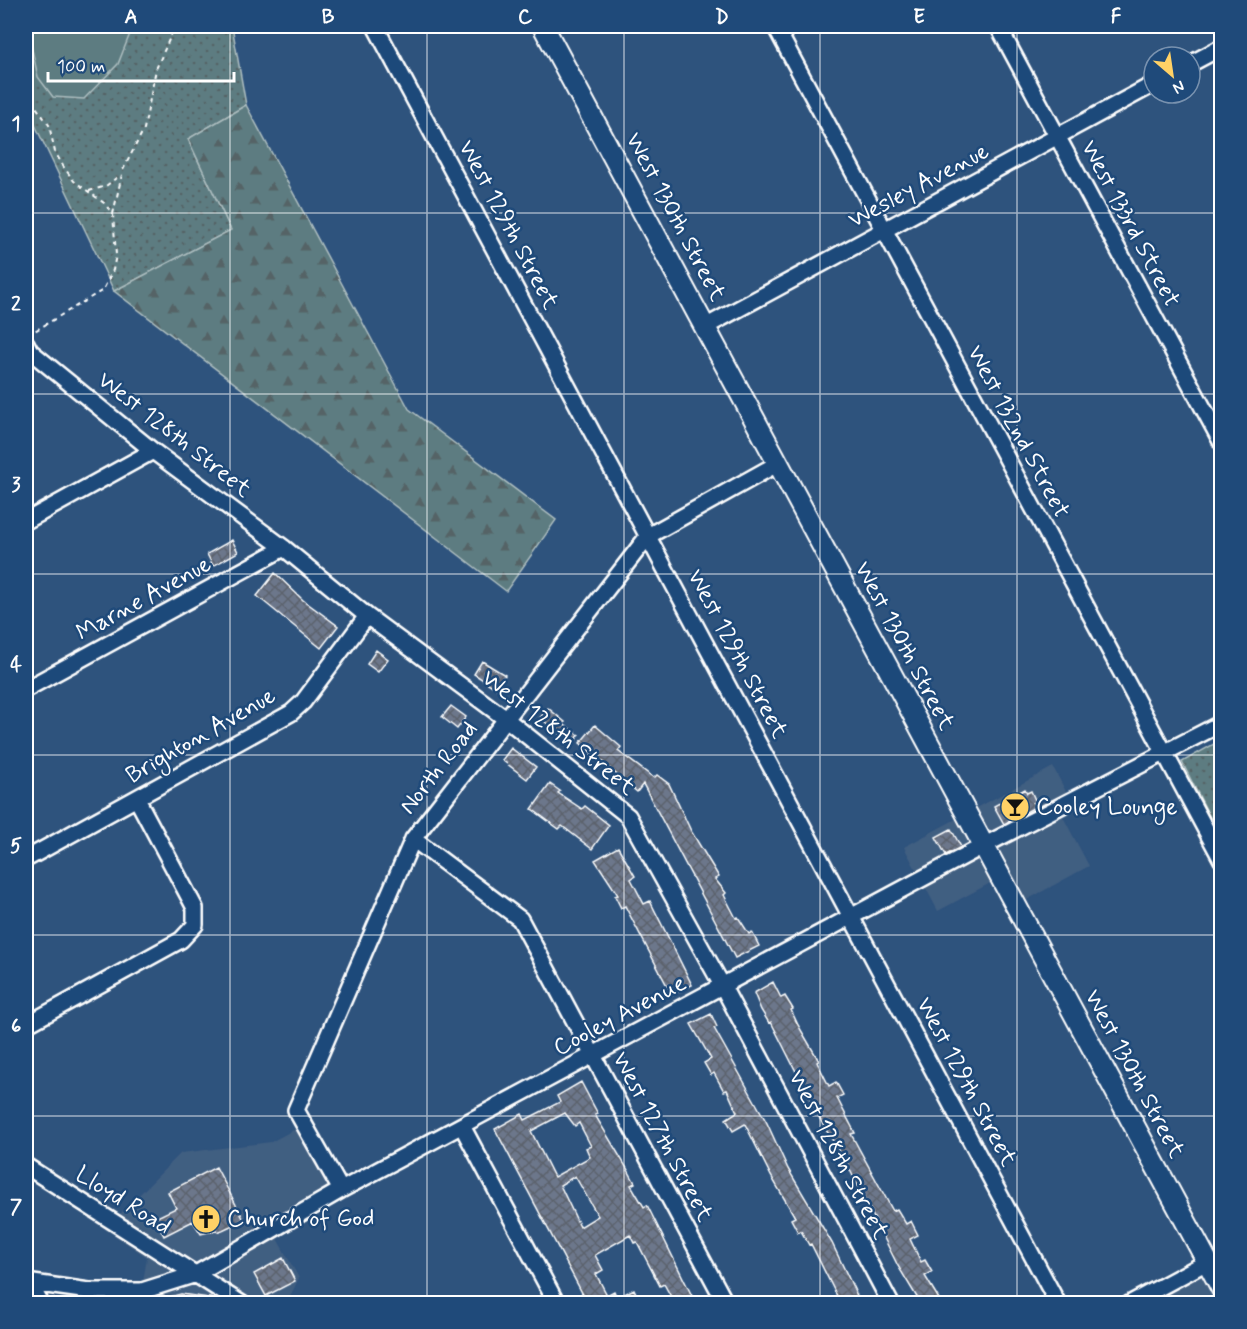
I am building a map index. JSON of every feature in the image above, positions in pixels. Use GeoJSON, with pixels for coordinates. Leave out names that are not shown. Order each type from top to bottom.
{"type":"FeatureCollection","features":[{"type":"Feature","properties":{"kind":"main road","name":"West 130th Street"},"geometry":{"type":"LineString","coordinates":[[543,26],[1221,1290]]}},
{"type":"Feature","properties":{"kind":"street","name":"West 129th Street"},"geometry":{"type":"LineString","coordinates":[[375,26],[1058,1304]]}},
{"type":"Feature","properties":{"kind":"street","name":"West 132nd Street"},"geometry":{"type":"LineString","coordinates":[[775,26],[1221,860]]}},
{"type":"Feature","properties":{"kind":"street","name":"West 133rd Street"},"geometry":{"type":"LineString","coordinates":[[998,26],[1221,443]]}},
{"type":"Feature","properties":{"kind":"street"},"geometry":{"type":"LineString","coordinates":[[1202,57],[1221,46]]}},
{"type":"Feature","properties":{"kind":"street","name":"Wesley Avenue"},"geometry":{"type":"LineString","coordinates":[[705,327],[1142,91]]}},
{"type":"Feature","properties":{"kind":"street","name":"West 128th Street"},"geometry":{"type":"LineString","coordinates":[[28,345],[153,451],[284,548],[367,615],[506,719],[628,816],[723,987],[891,1304]]}},
{"type":"Feature","properties":{"kind":"street"},"geometry":{"type":"LineString","coordinates":[[26,521],[153,451]]}},
{"type":"Feature","properties":{"kind":"street","name":"North Road"},"geometry":{"type":"LineString","coordinates":[[341,1190],[296,1110],[413,839],[648,536],[777,464]]}},
{"type":"Feature","properties":{"kind":"street","name":"Marne Avenue"},"geometry":{"type":"LineString","coordinates":[[26,689],[284,548]]}},
{"type":"Feature","properties":{"kind":"street","name":"Brighton Avenue"},"geometry":{"type":"LineString","coordinates":[[26,859],[291,713],[303,702],[367,615]]}},
{"type":"Feature","properties":{"kind":"street","name":"Cooley Avenue"},"geometry":{"type":"LineString","coordinates":[[27,1282],[89,1291],[142,1291],[196,1274],[341,1190],[592,1055],[853,918],[982,846],[1221,723]]}},
{"type":"Feature","properties":{"kind":"street"},"geometry":{"type":"LineString","coordinates":[[26,1025],[181,940],[195,925],[195,908],[138,799]]}},
{"type":"Feature","properties":{"kind":"street","name":"West 127th Street"},"geometry":{"type":"LineString","coordinates":[[413,839],[520,919],[726,1304]]}},
{"type":"Feature","properties":{"kind":"street"},"geometry":{"type":"LineString","coordinates":[[462,1126],[557,1304]]}},
{"type":"Feature","properties":{"kind":"street","name":"Lloyd Road"},"geometry":{"type":"LineString","coordinates":[[26,1166],[242,1304]]}},
{"type":"Feature","properties":{"kind":"street"},"geometry":{"type":"LineString","coordinates":[[1129,1304],[1207,1262]]}},
{"type":"Feature","properties":{"kind":"street"},"geometry":{"type":"LineString","coordinates":[[27,1282],[40,1304]]}},
{"type":"Feature","properties":{"kind":"path"},"geometry":{"type":"LineString","coordinates":[[28,345],[103,290],[113,270],[116,255],[113,214],[122,173],[144,129],[156,69],[175,26]]}},
{"type":"Feature","properties":{"kind":"path"},"geometry":{"type":"LineString","coordinates":[[26,45],[26,52]]}},
{"type":"Feature","properties":{"kind":"path"},"geometry":{"type":"LineString","coordinates":[[26,93],[49,125],[55,152],[63,166],[74,181],[89,191],[113,214]]}},
{"type":"Feature","properties":{"kind":"path"},"geometry":{"type":"LineString","coordinates":[[89,191],[106,186],[122,173]]}},
{"type":"Feature","properties":{"kind":"shaded area"},"geometry":{"type":"Polygon","coordinates":[[[1053,767],[1073,805],[1061,813],[1089,866],[1010,909],[994,881],[938,911],[904,847],[1053,767]]]}},
{"type":"Feature","properties":{"kind":"shaded area"},"geometry":{"type":"Polygon","coordinates":[[[297,1128],[338,1200],[275,1235],[299,1278],[287,1303],[126,1303],[121,1287],[143,1282],[147,1257],[105,1229],[181,1153],[271,1142],[297,1128]]]}},
{"type":"Feature","properties":{"kind":"shaded area"},"geometry":{"type":"Polygon","coordinates":[[[1207,1272],[1221,1303],[1147,1304],[1207,1272]]]}},
{"type":"Feature","properties":{"kind":"green space"},"geometry":{"type":"Polygon","coordinates":[[[26,26],[232,26],[246,105],[188,139],[231,230],[114,291],[26,106],[26,26]]]}},
{"type":"Feature","properties":{"kind":"green space"},"geometry":{"type":"Polygon","coordinates":[[[27,26],[133,26],[118,64],[84,99],[53,97],[38,77],[27,26]]]}},
{"type":"Feature","properties":{"kind":"green space"},"geometry":{"type":"Polygon","coordinates":[[[246,105],[409,409],[556,520],[506,591],[114,291],[231,230],[188,139],[246,105]]]}},
{"type":"Feature","properties":{"kind":"green space"},"geometry":{"type":"Polygon","coordinates":[[[1221,740],[1221,839],[1182,762],[1221,740]]]}},
{"type":"Feature","properties":{"kind":"building"},"geometry":{"type":"Polygon","coordinates":[[[232,540],[238,552],[213,566],[207,554],[232,540]]]}},
{"type":"Feature","properties":{"kind":"building"},"geometry":{"type":"Polygon","coordinates":[[[275,573],[303,600],[338,626],[321,648],[257,596],[275,573]]]}},
{"type":"Feature","properties":{"kind":"building"},"geometry":{"type":"Polygon","coordinates":[[[376,650],[388,659],[378,672],[367,664],[376,650]]]}},
{"type":"Feature","properties":{"kind":"building"},"geometry":{"type":"Polygon","coordinates":[[[482,661],[505,675],[497,689],[474,674],[482,661]]]}},
{"type":"Feature","properties":{"kind":"building"},"geometry":{"type":"Polygon","coordinates":[[[451,706],[466,717],[457,729],[442,717],[451,706]]]}},
{"type":"Feature","properties":{"kind":"building"},"geometry":{"type":"Polygon","coordinates":[[[548,708],[565,722],[563,724],[579,735],[573,744],[540,718],[548,708]]]}},
{"type":"Feature","properties":{"kind":"building"},"geometry":{"type":"Polygon","coordinates":[[[595,725],[621,747],[618,751],[654,778],[657,775],[669,784],[691,831],[719,877],[715,879],[726,893],[724,895],[736,918],[738,917],[749,934],[752,932],[759,946],[735,958],[643,784],[637,792],[580,743],[595,725]]]}},
{"type":"Feature","properties":{"kind":"building"},"geometry":{"type":"Polygon","coordinates":[[[511,748],[536,767],[527,779],[502,760],[511,748]]]}},
{"type":"Feature","properties":{"kind":"building"},"geometry":{"type":"Polygon","coordinates":[[[550,784],[560,791],[558,793],[582,809],[585,806],[609,825],[592,849],[562,826],[559,829],[532,809],[550,784]]]}},
{"type":"Feature","properties":{"kind":"building","name":"Cooley Lounge"},"geometry":{"type":"Polygon","coordinates":[[[1025,789],[1027,793],[1031,791],[1036,802],[1033,803],[1035,807],[1004,824],[994,806],[1025,789]]]}},
{"type":"Feature","properties":{"kind":"building"},"geometry":{"type":"Polygon","coordinates":[[[951,829],[961,847],[946,855],[936,837],[951,829]]]}},
{"type":"Feature","properties":{"kind":"building"},"geometry":{"type":"Polygon","coordinates":[[[618,847],[635,876],[631,879],[644,904],[650,901],[692,985],[672,995],[625,906],[621,908],[615,896],[618,895],[595,860],[618,847]]]}},
{"type":"Feature","properties":{"kind":"building"},"geometry":{"type":"Polygon","coordinates":[[[773,982],[781,998],[785,996],[793,1009],[791,1010],[798,1025],[819,1061],[817,1062],[829,1086],[836,1082],[843,1095],[837,1098],[855,1133],[851,1134],[893,1211],[897,1209],[906,1224],[911,1221],[918,1235],[910,1239],[921,1262],[925,1260],[932,1272],[925,1276],[942,1304],[921,1304],[898,1266],[846,1162],[823,1125],[771,1022],[769,1023],[761,1010],[754,993],[773,982]]]}},
{"type":"Feature","properties":{"kind":"building"},"geometry":{"type":"Polygon","coordinates":[[[711,1014],[717,1027],[714,1028],[767,1123],[788,1169],[832,1243],[861,1304],[841,1304],[811,1244],[809,1245],[801,1231],[798,1232],[791,1219],[795,1217],[745,1124],[733,1131],[726,1119],[737,1112],[727,1090],[724,1091],[714,1073],[711,1075],[704,1063],[711,1059],[691,1024],[711,1014]]]}},
{"type":"Feature","properties":{"kind":"building"},"geometry":{"type":"Polygon","coordinates":[[[581,1082],[598,1114],[595,1115],[635,1183],[631,1185],[644,1207],[647,1205],[696,1304],[675,1304],[664,1284],[660,1286],[637,1242],[634,1243],[630,1235],[595,1255],[603,1270],[596,1274],[607,1295],[614,1291],[617,1298],[634,1289],[639,1300],[633,1304],[588,1304],[495,1129],[522,1114],[525,1120],[560,1102],[557,1096],[581,1082]],[[565,1113],[531,1131],[554,1177],[590,1157],[586,1148],[591,1146],[579,1123],[575,1126],[565,1113]],[[575,1176],[560,1185],[580,1227],[598,1216],[575,1176]]]}},
{"type":"Feature","properties":{"kind":"building"},"geometry":{"type":"Polygon","coordinates":[[[216,1167],[244,1220],[218,1232],[217,1230],[201,1234],[193,1221],[164,1236],[155,1218],[176,1208],[168,1192],[216,1167]]]}},
{"type":"Feature","properties":{"kind":"building"},"geometry":{"type":"Polygon","coordinates":[[[283,1258],[295,1281],[266,1296],[254,1274],[283,1258]]]}},
{"type":"Feature","properties":{"kind":"building"},"geometry":{"type":"Polygon","coordinates":[[[181,1294],[215,1299],[215,1304],[159,1304],[158,1300],[181,1294]]]}},
{"type":"Feature","properties":{"kind":"place","name":"Cooley Lounge"},"geometry":{"type":"Point","coordinates":[1015,807]}},
{"type":"Feature","properties":{"kind":"place","name":"Church of God"},"geometry":{"type":"Point","coordinates":[206,1219]}}]}
